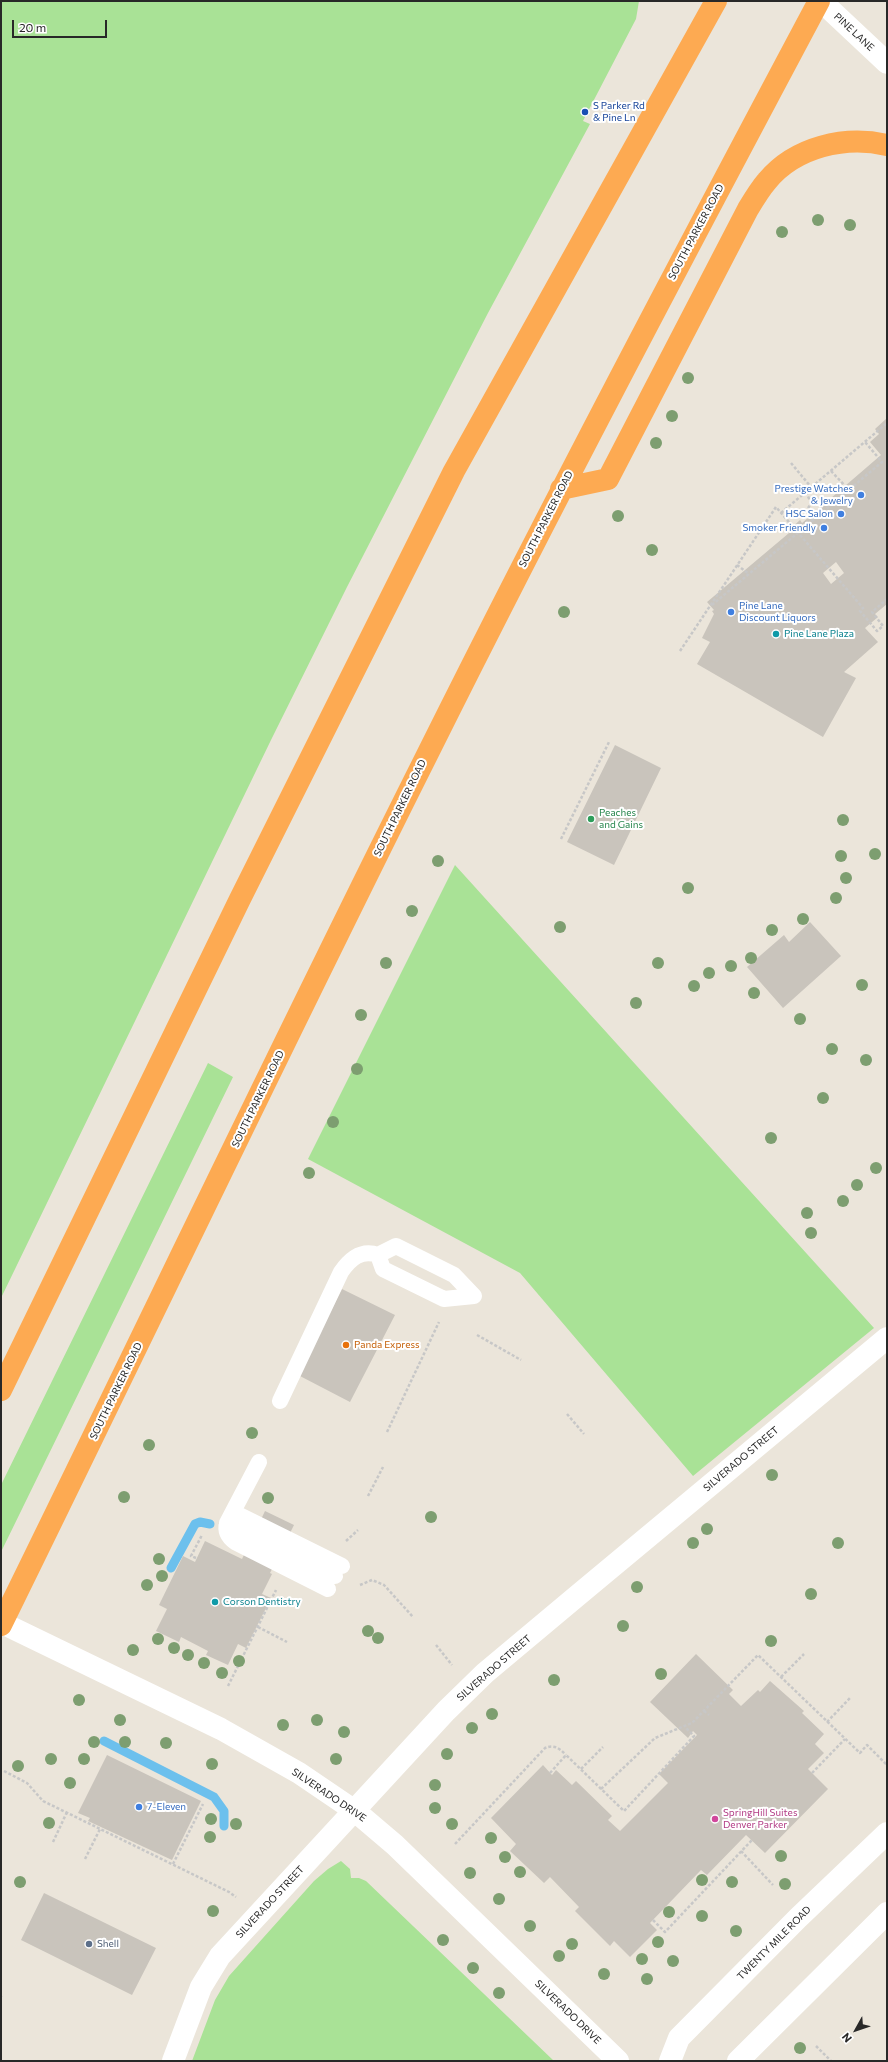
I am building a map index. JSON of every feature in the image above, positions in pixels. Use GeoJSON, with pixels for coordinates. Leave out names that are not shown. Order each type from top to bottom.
{"type":"FeatureCollection","features":[{"type":"Feature","properties":{"kind":"highway"},"geometry":{"type":"LineString","coordinates":[[1,1390],[240,899],[454,471],[716,1]]}},
{"type":"Feature","properties":{"kind":"highway","name":"SOUTH PARKER ROAD"},"geometry":{"type":"LineString","coordinates":[[2,1624],[421,766],[668,284],[820,1]]}},
{"type":"Feature","properties":{"kind":"highway"},"geometry":{"type":"LineString","coordinates":[[562,489],[608,479],[748,209],[767,180],[792,160],[815,149],[852,141],[887,145]]}},
{"type":"Feature","properties":{"kind":"street","name":"PINE LANE"},"geometry":{"type":"LineString","coordinates":[[820,1],[887,63]]}},
{"type":"Feature","properties":{"kind":"street","name":"SILVERADO STREET"},"geometry":{"type":"LineString","coordinates":[[173,2061],[196,1997],[213,1965],[355,1811],[427,1730],[485,1673],[887,1338]]}},
{"type":"Feature","properties":{"kind":"street","name":"SILVERADO DRIVE"},"geometry":{"type":"LineString","coordinates":[[2,1624],[221,1729],[298,1773],[355,1811],[395,1845],[618,2061]]}},
{"type":"Feature","properties":{"kind":"street","name":"TWENTY MILE ROAD"},"geometry":{"type":"LineString","coordinates":[[670,2061],[679,2038],[798,1918],[887,1833]]}},
{"type":"Feature","properties":{"kind":"street"},"geometry":{"type":"LineString","coordinates":[[738,2061],[887,1913]]}},
{"type":"Feature","properties":{"kind":"lane"},"geometry":{"type":"LineString","coordinates":[[280,1401],[344,1269],[352,1259],[359,1255],[368,1252],[378,1255],[396,1246],[454,1275],[474,1296],[444,1299],[383,1270],[378,1255]]}},
{"type":"Feature","properties":{"kind":"lane"},"geometry":{"type":"LineString","coordinates":[[259,1462],[230,1517],[335,1577]]}},
{"type":"Feature","properties":{"kind":"path"},"geometry":{"type":"LineString","coordinates":[[781,513],[887,423]]}},
{"type":"Feature","properties":{"kind":"path"},"geometry":{"type":"LineString","coordinates":[[709,608],[882,462],[865,442]]}},
{"type":"Feature","properties":{"kind":"path"},"geometry":{"type":"LineString","coordinates":[[791,463],[811,487]]}},
{"type":"Feature","properties":{"kind":"path"},"geometry":{"type":"LineString","coordinates":[[831,470],[849,490]]}},
{"type":"Feature","properties":{"kind":"path"},"geometry":{"type":"LineString","coordinates":[[806,492],[811,503],[806,512],[813,520]]}},
{"type":"Feature","properties":{"kind":"path"},"geometry":{"type":"LineString","coordinates":[[680,651],[776,506],[863,608],[860,611],[877,631],[883,626],[872,612],[887,598]]}},
{"type":"Feature","properties":{"kind":"path"},"geometry":{"type":"LineString","coordinates":[[737,565],[749,574]]}},
{"type":"Feature","properties":{"kind":"path"},"geometry":{"type":"LineString","coordinates":[[561,839],[609,742]]}},
{"type":"Feature","properties":{"kind":"path"},"geometry":{"type":"LineString","coordinates":[[387,1432],[442,1316]]}},
{"type":"Feature","properties":{"kind":"path"},"geometry":{"type":"LineString","coordinates":[[477,1335],[521,1360]]}},
{"type":"Feature","properties":{"kind":"path"},"geometry":{"type":"LineString","coordinates":[[567,1414],[584,1434]]}},
{"type":"Feature","properties":{"kind":"path"},"geometry":{"type":"LineString","coordinates":[[368,1496],[383,1467]]}},
{"type":"Feature","properties":{"kind":"path"},"geometry":{"type":"LineString","coordinates":[[344,1542],[358,1530]]}},
{"type":"Feature","properties":{"kind":"path"},"geometry":{"type":"LineString","coordinates":[[196,1558],[191,1556],[202,1534],[207,1537]]}},
{"type":"Feature","properties":{"kind":"path"},"geometry":{"type":"LineString","coordinates":[[358,1586],[372,1580],[380,1582],[413,1617]]}},
{"type":"Feature","properties":{"kind":"path"},"geometry":{"type":"LineString","coordinates":[[228,1686],[277,1588],[283,1590]]}},
{"type":"Feature","properties":{"kind":"path"},"geometry":{"type":"LineString","coordinates":[[258,1627],[287,1642]]}},
{"type":"Feature","properties":{"kind":"path"},"geometry":{"type":"LineString","coordinates":[[436,1645],[453,1668]]}},
{"type":"Feature","properties":{"kind":"path"},"geometry":{"type":"LineString","coordinates":[[781,1677],[804,1654]]}},
{"type":"Feature","properties":{"kind":"path"},"geometry":{"type":"LineString","coordinates":[[601,1789],[655,1738],[670,1731],[685,1727],[704,1711],[758,1655],[860,1753],[867,1745],[887,1765]]}},
{"type":"Feature","properties":{"kind":"path"},"geometry":{"type":"LineString","coordinates":[[827,1722],[850,1698]]}},
{"type":"Feature","properties":{"kind":"path"},"geometry":{"type":"LineString","coordinates":[[704,1711],[709,1715]]}},
{"type":"Feature","properties":{"kind":"path"},"geometry":{"type":"LineString","coordinates":[[455,1844],[545,1748],[553,1746],[566,1755],[624,1811],[694,1736],[685,1727]]}},
{"type":"Feature","properties":{"kind":"path"},"geometry":{"type":"LineString","coordinates":[[812,1773],[845,1739]]}},
{"type":"Feature","properties":{"kind":"path"},"geometry":{"type":"LineString","coordinates":[[581,1769],[603,1747]]}},
{"type":"Feature","properties":{"kind":"path"},"geometry":{"type":"LineString","coordinates":[[550,1773],[566,1755]]}},
{"type":"Feature","properties":{"kind":"path"},"geometry":{"type":"LineString","coordinates":[[4,1771],[27,1783],[43,1801],[229,1892],[238,1899]]}},
{"type":"Feature","properties":{"kind":"path"},"geometry":{"type":"LineString","coordinates":[[173,1864],[203,1804]]}},
{"type":"Feature","properties":{"kind":"path"},"geometry":{"type":"LineString","coordinates":[[52,1842],[67,1812]]}},
{"type":"Feature","properties":{"kind":"path"},"geometry":{"type":"LineString","coordinates":[[85,1859],[100,1829]]}},
{"type":"Feature","properties":{"kind":"path"},"geometry":{"type":"LineString","coordinates":[[653,1920],[665,1932],[752,1840]]}},
{"type":"Feature","properties":{"kind":"path"},"geometry":{"type":"LineString","coordinates":[[741,1851],[773,1885]]}},
{"type":"Feature","properties":{"kind":"path"},"geometry":{"type":"LineString","coordinates":[[816,2046],[831,2061]]}},
{"type":"Feature","properties":{"kind":"green space"},"geometry":{"type":"Polygon","coordinates":[[[1,1],[639,1],[636,19],[583,121],[590,124],[488,313],[347,587],[271,740],[1,1298],[1,1]]]}},
{"type":"Feature","properties":{"kind":"green space"},"geometry":{"type":"Polygon","coordinates":[[[455,865],[874,1328],[693,1476],[520,1273],[308,1159],[455,865]]]}},
{"type":"Feature","properties":{"kind":"green space"},"geometry":{"type":"Polygon","coordinates":[[[208,1063],[233,1077],[1,1552],[1,1485],[208,1063]]]}},
{"type":"Feature","properties":{"kind":"green space"},"geometry":{"type":"Polygon","coordinates":[[[341,1861],[350,1869],[351,1878],[359,1878],[366,1881],[554,2061],[192,2061],[215,2000],[229,1976],[314,1881],[328,1869],[341,1861]]]}},
{"type":"Feature","properties":{"kind":"building"},"geometry":{"type":"Polygon","coordinates":[[[887,418],[887,604],[875,614],[878,617],[865,628],[878,642],[844,672],[856,678],[823,737],[697,664],[710,642],[702,638],[714,614],[712,611],[714,610],[707,602],[789,533],[787,532],[800,520],[802,523],[881,455],[870,442],[879,434],[875,429],[887,418]],[[836,562],[823,573],[831,584],[844,573],[836,562]]]}},
{"type":"Feature","properties":{"kind":"building"},"geometry":{"type":"Polygon","coordinates":[[[615,745],[661,768],[614,865],[567,842],[615,745]]]}},
{"type":"Feature","properties":{"kind":"building"},"geometry":{"type":"Polygon","coordinates":[[[810,922],[841,956],[783,1008],[747,967],[784,935],[789,942],[810,922]]]}},
{"type":"Feature","properties":{"kind":"building","name":"Panda Express"},"geometry":{"type":"Polygon","coordinates":[[[342,1289],[395,1315],[350,1402],[298,1375],[342,1289]]]}},
{"type":"Feature","properties":{"kind":"building","name":"Corson Dentistry"},"geometry":{"type":"Polygon","coordinates":[[[265,1511],[294,1525],[270,1573],[272,1574],[262,1594],[271,1598],[246,1648],[238,1644],[228,1665],[206,1655],[208,1651],[181,1637],[179,1642],[156,1631],[167,1609],[159,1605],[183,1556],[195,1562],[205,1541],[242,1559],[265,1511]]]}},
{"type":"Feature","properties":{"kind":"building","name":"SpringHill Suites Denver Parker"},"geometry":{"type":"Polygon","coordinates":[[[696,1654],[733,1690],[729,1694],[741,1706],[758,1690],[760,1692],[770,1681],[804,1711],[802,1713],[824,1734],[815,1744],[824,1753],[808,1769],[828,1789],[765,1853],[746,1835],[707,1875],[701,1870],[650,1923],[657,1930],[630,1957],[614,1941],[610,1946],[575,1911],[579,1907],[550,1877],[544,1883],[510,1851],[516,1844],[491,1818],[543,1765],[552,1775],[556,1770],[572,1785],[576,1781],[612,1816],[608,1820],[620,1831],[668,1783],[659,1774],[697,1735],[693,1731],[688,1738],[650,1702],[696,1654]]]}},
{"type":"Feature","properties":{"kind":"building","name":"7-Eleven"},"geometry":{"type":"Polygon","coordinates":[[[107,1755],[201,1801],[172,1860],[88,1821],[90,1818],[78,1813],[107,1755]]]}},
{"type":"Feature","properties":{"kind":"building","name":"Shell"},"geometry":{"type":"Polygon","coordinates":[[[44,1893],[156,1948],[132,1995],[21,1940],[44,1893]]]}},
{"type":"Feature","properties":{"kind":"waterway"},"geometry":{"type":"LineString","coordinates":[[171,1568],[195,1524],[200,1522],[210,1524]]}},
{"type":"Feature","properties":{"kind":"waterway"},"geometry":{"type":"LineString","coordinates":[[104,1741],[214,1797],[224,1811],[224,1826]]}},
{"type":"Feature","properties":{"kind":"place","name":"S Parker Rd & Pine Ln"},"geometry":{"type":"Point","coordinates":[585,112]}},
{"type":"Feature","properties":{"kind":"place","name":"Prestige Watches & Jewelry"},"geometry":{"type":"Point","coordinates":[861,495]}},
{"type":"Feature","properties":{"kind":"place","name":"HSC Salon"},"geometry":{"type":"Point","coordinates":[841,514]}},
{"type":"Feature","properties":{"kind":"place","name":"Smoker Friendly"},"geometry":{"type":"Point","coordinates":[824,528]}},
{"type":"Feature","properties":{"kind":"place","name":"Pine Lane Discount Liquors"},"geometry":{"type":"Point","coordinates":[731,612]}},
{"type":"Feature","properties":{"kind":"place","name":"Pine Lane Plaza"},"geometry":{"type":"Point","coordinates":[776,634]}},
{"type":"Feature","properties":{"kind":"place","name":"Peaches and Gains"},"geometry":{"type":"Point","coordinates":[591,819]}},
{"type":"Feature","properties":{"kind":"place","name":"Panda Express"},"geometry":{"type":"Point","coordinates":[346,1345]}},
{"type":"Feature","properties":{"kind":"place","name":"Corson Dentistry"},"geometry":{"type":"Point","coordinates":[215,1602]}},
{"type":"Feature","properties":{"kind":"place","name":"7-Eleven"},"geometry":{"type":"Point","coordinates":[139,1807]}},
{"type":"Feature","properties":{"kind":"place","name":"SpringHill Suites Denver Parker"},"geometry":{"type":"Point","coordinates":[715,1819]}},
{"type":"Feature","properties":{"kind":"place","name":"Shell"},"geometry":{"type":"Point","coordinates":[89,1944]}}]}
